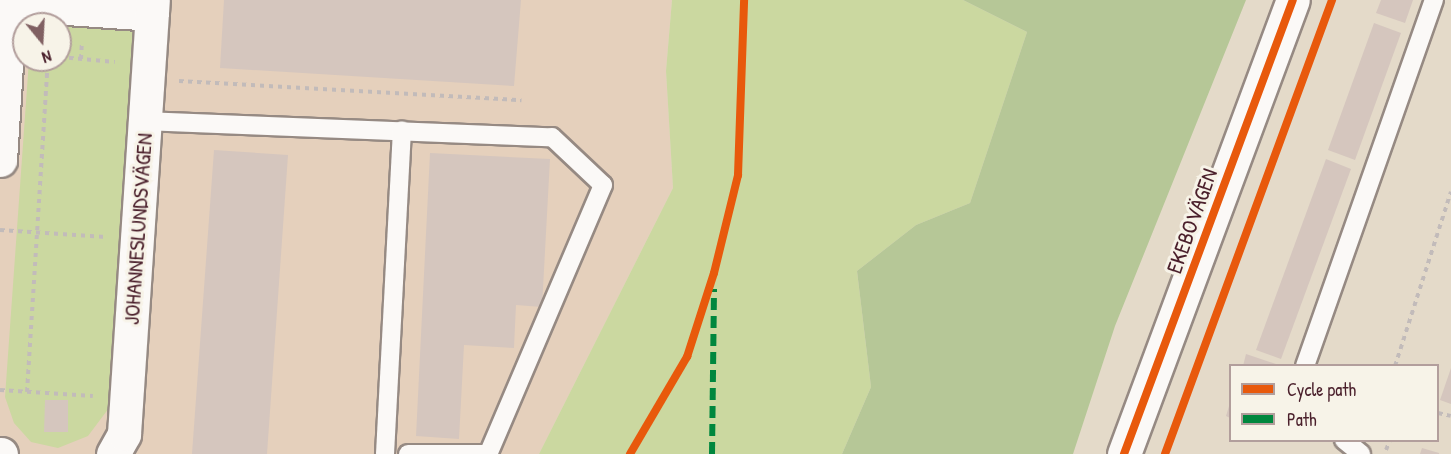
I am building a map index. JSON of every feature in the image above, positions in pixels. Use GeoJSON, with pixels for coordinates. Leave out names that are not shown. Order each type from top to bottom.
{"type":"FeatureCollection","features":[{"type":"Feature","properties":{"kind":"street","name":"EKEBOVÄGEN"},"geometry":{"type":"LineString","coordinates":[[1124,454],[1293,0]]}},
{"type":"Feature","properties":{"kind":"street"},"geometry":{"type":"LineString","coordinates":[[0,160],[7,2],[153,7]]}},
{"type":"Feature","properties":{"kind":"street","name":"JOHANNESLUNDSVÄGEN"},"geometry":{"type":"LineString","coordinates":[[113,454],[124,434],[153,7]]}},
{"type":"Feature","properties":{"kind":"lane"},"geometry":{"type":"LineString","coordinates":[[1306,364],[1434,0]]}},
{"type":"Feature","properties":{"kind":"lane"},"geometry":{"type":"LineString","coordinates":[[146,121],[552,137],[603,185],[488,454],[408,454]]}},
{"type":"Feature","properties":{"kind":"lane"},"geometry":{"type":"LineString","coordinates":[[385,454],[402,130]]}},
{"type":"Feature","properties":{"kind":"lane"},"geometry":{"type":"LineString","coordinates":[[1345,442],[1361,454]]}},
{"type":"Feature","properties":{"kind":"path"},"geometry":{"type":"LineString","coordinates":[[72,58],[81,59]]}},
{"type":"Feature","properties":{"kind":"path"},"geometry":{"type":"LineString","coordinates":[[27,392],[47,72]]}},
{"type":"Feature","properties":{"kind":"path"},"geometry":{"type":"LineString","coordinates":[[148,79],[521,100]]}},
{"type":"Feature","properties":{"kind":"path"},"geometry":{"type":"LineString","coordinates":[[1396,364],[1451,192]]}},
{"type":"Feature","properties":{"kind":"path"},"geometry":{"type":"LineString","coordinates":[[0,230],[137,238]]}},
{"type":"Feature","properties":{"kind":"path"},"geometry":{"type":"LineString","coordinates":[[0,390],[127,398]]}},
{"type":"Feature","properties":{"kind":"shaded area"},"geometry":{"type":"Polygon","coordinates":[[[0,0],[672,0],[666,71],[673,188],[539,454],[0,454],[0,0]]]}},
{"type":"Feature","properties":{"kind":"green space"},"geometry":{"type":"Polygon","coordinates":[[[34,0],[139,0],[109,408],[88,436],[58,448],[31,442],[14,423],[5,397],[28,72],[72,72],[72,12],[33,12],[34,0]]]}},
{"type":"Feature","properties":{"kind":"green space"},"geometry":{"type":"Polygon","coordinates":[[[672,0],[963,0],[1027,32],[970,203],[916,225],[857,271],[871,387],[842,454],[539,454],[673,188],[666,71],[672,0]]]}},
{"type":"Feature","properties":{"kind":"green space"},"geometry":{"type":"Polygon","coordinates":[[[963,0],[1246,0],[1115,326],[1073,454],[842,454],[871,387],[857,271],[916,225],[970,203],[1027,32],[963,0]]]}},
{"type":"Feature","properties":{"kind":"building"},"geometry":{"type":"Polygon","coordinates":[[[224,0],[521,0],[514,86],[220,68],[224,0]]]}},
{"type":"Feature","properties":{"kind":"building"},"geometry":{"type":"Polygon","coordinates":[[[1381,0],[1413,0],[1405,23],[1376,13],[1381,0]]]}},
{"type":"Feature","properties":{"kind":"building"},"geometry":{"type":"Polygon","coordinates":[[[1374,23],[1401,33],[1355,160],[1328,150],[1374,23]]]}},
{"type":"Feature","properties":{"kind":"building"},"geometry":{"type":"Polygon","coordinates":[[[214,150],[288,155],[267,454],[192,454],[214,150]]]}},
{"type":"Feature","properties":{"kind":"building"},"geometry":{"type":"Polygon","coordinates":[[[430,153],[550,159],[542,307],[516,305],[514,348],[464,345],[459,439],[416,436],[430,153]]]}},
{"type":"Feature","properties":{"kind":"building"},"geometry":{"type":"Polygon","coordinates":[[[1326,159],[1351,169],[1281,359],[1256,350],[1326,159]]]}},
{"type":"Feature","properties":{"kind":"building"},"geometry":{"type":"Polygon","coordinates":[[[1246,354],[1276,364],[1244,364],[1246,354]]]}},
{"type":"Feature","properties":{"kind":"building"},"geometry":{"type":"Polygon","coordinates":[[[1451,368],[1451,404],[1440,400],[1451,368]]]}},
{"type":"Feature","properties":{"kind":"building"},"geometry":{"type":"Polygon","coordinates":[[[45,400],[68,400],[68,432],[44,432],[45,400]]]}},
{"type":"Feature","properties":{"kind":"building"},"geometry":{"type":"Polygon","coordinates":[[[1422,448],[1439,453],[1439,454],[1420,454],[1422,448]]]}},
{"type":"Feature","properties":{"kind":"marked path"},"geometry":{"type":"LineString","coordinates":[[712,454],[714,289]]}},
{"type":"Feature","properties":{"kind":"cycle path"},"geometry":{"type":"LineString","coordinates":[[630,454],[687,357],[714,273],[738,175],[744,0]]}},
{"type":"Feature","properties":{"kind":"cycle path"},"geometry":{"type":"LineString","coordinates":[[1124,454],[1293,0]]}},
{"type":"Feature","properties":{"kind":"cycle path"},"geometry":{"type":"LineString","coordinates":[[1165,454],[1332,0]]}}]}
